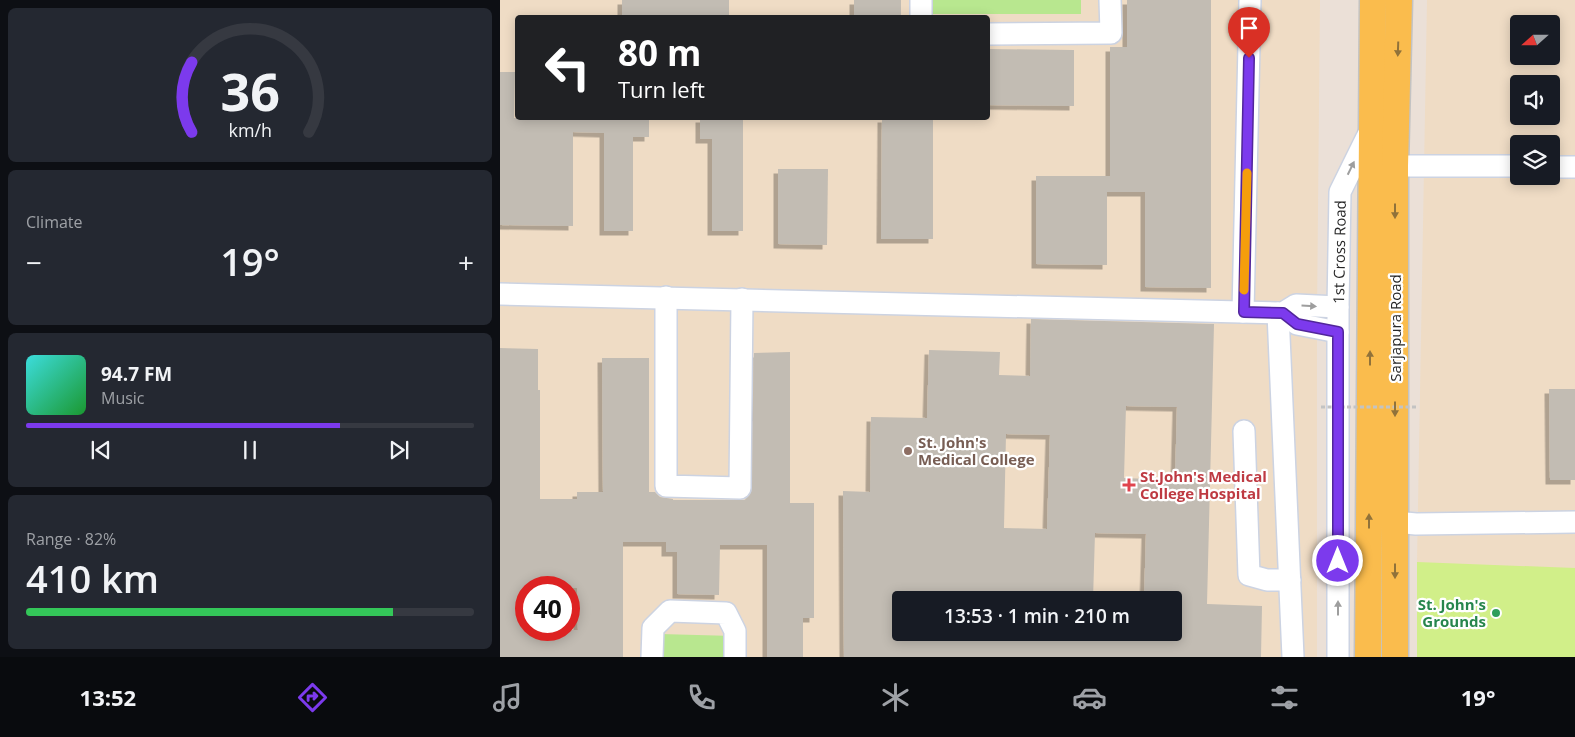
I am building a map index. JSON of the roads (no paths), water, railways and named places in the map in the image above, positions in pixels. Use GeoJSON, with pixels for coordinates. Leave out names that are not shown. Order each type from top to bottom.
{"type":"FeatureCollection","features":[{"type":"Feature","properties":{"kind":"main road","name":"Sarjapura Road"},"geometry":{"type":"LineString","coordinates":[[1368,657],[1374,0]]}},
{"type":"Feature","properties":{"kind":"main road","name":"Sarjapura Road"},"geometry":{"type":"LineString","coordinates":[[1395,657],[1395,166],[1399,0]]}},
{"type":"Feature","properties":{"kind":"street"},"geometry":{"type":"LineString","coordinates":[[921,0],[921,15]]}},
{"type":"Feature","properties":{"kind":"street"},"geometry":{"type":"LineString","coordinates":[[990,34],[1111,33],[1110,0]]}},
{"type":"Feature","properties":{"kind":"street"},"geometry":{"type":"LineString","coordinates":[[1244,312],[1250,0]]}},
{"type":"Feature","properties":{"kind":"street","name":"1st Cross Road"},"geometry":{"type":"LineString","coordinates":[[1338,657],[1338,307],[1340,192],[1372,126]]}},
{"type":"Feature","properties":{"kind":"street"},"geometry":{"type":"LineString","coordinates":[[1395,166],[1510,166]]}},
{"type":"Feature","properties":{"kind":"street"},"geometry":{"type":"LineString","coordinates":[[1560,167],[1575,167]]}},
{"type":"Feature","properties":{"kind":"street"},"geometry":{"type":"LineString","coordinates":[[500,294],[1281,313],[1296,305],[1338,307]]}},
{"type":"Feature","properties":{"kind":"street"},"geometry":{"type":"LineString","coordinates":[[666,297],[666,486],[740,488],[742,299]]}},
{"type":"Feature","properties":{"kind":"street"},"geometry":{"type":"LineString","coordinates":[[1281,313],[1297,324],[1338,332]]}},
{"type":"Feature","properties":{"kind":"street"},"geometry":{"type":"LineString","coordinates":[[1281,313],[1293,657]]}},
{"type":"Feature","properties":{"kind":"street"},"geometry":{"type":"LineString","coordinates":[[1244,431],[1249,575],[1268,580],[1290,580]]}},
{"type":"Feature","properties":{"kind":"street"},"geometry":{"type":"LineString","coordinates":[[1395,522],[1575,522]]}},
{"type":"Feature","properties":{"kind":"street"},"geometry":{"type":"LineString","coordinates":[[652,657],[653,628],[670,611],[726,613],[736,631],[734,657]]}},
{"type":"Feature","properties":{"kind":"place","name":"St. John's Medical College"},"geometry":{"type":"Point","coordinates":[908,451]}},
{"type":"Feature","properties":{"kind":"place","name":"St.John's Medical College Hospital"},"geometry":{"type":"Point","coordinates":[1129,485]}},
{"type":"Feature","properties":{"kind":"place","name":"St. John's Grounds"},"geometry":{"type":"Point","coordinates":[1496,613]}}]}
